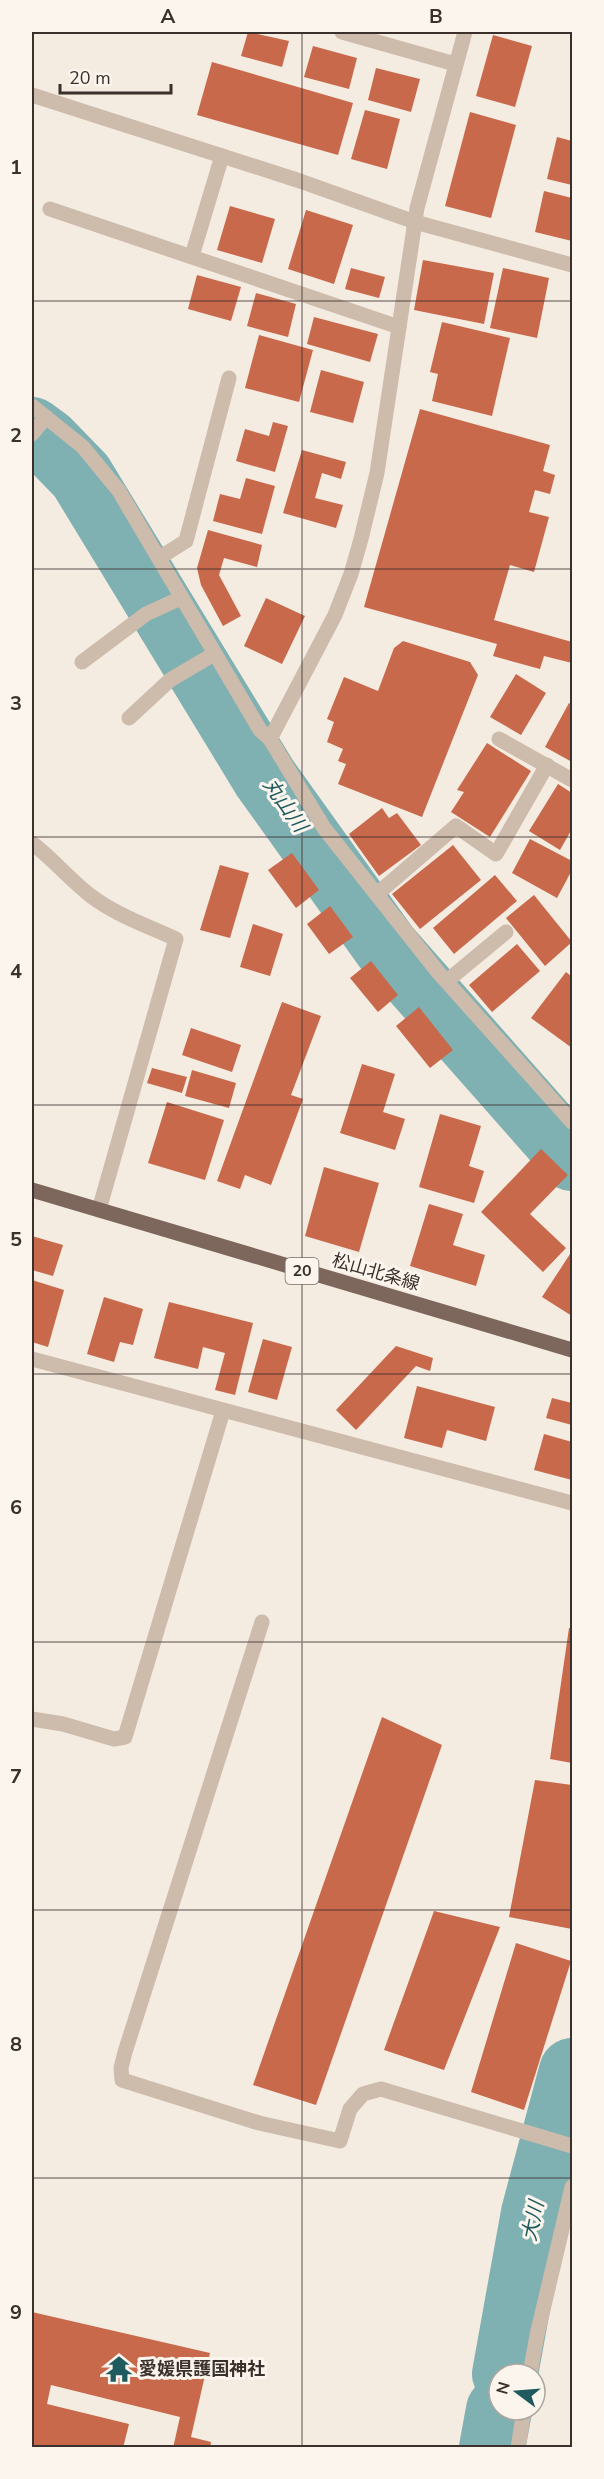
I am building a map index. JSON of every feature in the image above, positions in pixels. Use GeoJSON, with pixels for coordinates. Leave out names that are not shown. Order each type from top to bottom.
{"type":"FeatureCollection","features":[{"type":"Feature","properties":{"kind":"main road","name":"松山北条線"},"geometry":{"type":"LineString","coordinates":[[32,1190],[573,1350]]}},
{"type":"Feature","properties":{"kind":"street"},"geometry":{"type":"LineString","coordinates":[[342,32],[455,64]]}},
{"type":"Feature","properties":{"kind":"street"},"geometry":{"type":"LineString","coordinates":[[270,739],[334,615],[351,574],[377,473],[417,208],[465,32]]}},
{"type":"Feature","properties":{"kind":"street"},"geometry":{"type":"LineString","coordinates":[[32,95],[416,222],[573,265]]}},
{"type":"Feature","properties":{"kind":"street"},"geometry":{"type":"LineString","coordinates":[[192,256],[222,156]]}},
{"type":"Feature","properties":{"kind":"street"},"geometry":{"type":"LineString","coordinates":[[50,209],[399,327]]}},
{"type":"Feature","properties":{"kind":"street"},"geometry":{"type":"LineString","coordinates":[[159,558],[186,541],[229,378]]}},
{"type":"Feature","properties":{"kind":"street"},"geometry":{"type":"LineString","coordinates":[[32,406],[83,447],[119,491],[159,558],[176,600],[209,657],[260,730],[270,739],[324,828],[447,981],[573,1122]]}},
{"type":"Feature","properties":{"kind":"street"},"geometry":{"type":"LineString","coordinates":[[32,434],[45,418]]}},
{"type":"Feature","properties":{"kind":"street"},"geometry":{"type":"LineString","coordinates":[[82,663],[146,614],[176,600]]}},
{"type":"Feature","properties":{"kind":"street"},"geometry":{"type":"LineString","coordinates":[[129,718],[170,680],[209,657]]}},
{"type":"Feature","properties":{"kind":"street"},"geometry":{"type":"LineString","coordinates":[[499,739],[573,780]]}},
{"type":"Feature","properties":{"kind":"street"},"geometry":{"type":"LineString","coordinates":[[377,894],[456,826],[496,854],[547,765]]}},
{"type":"Feature","properties":{"kind":"street"},"geometry":{"type":"LineString","coordinates":[[32,843],[54,860],[92,897],[120,914],[176,939],[99,1210]]}},
{"type":"Feature","properties":{"kind":"street"},"geometry":{"type":"LineString","coordinates":[[447,981],[506,932]]}},
{"type":"Feature","properties":{"kind":"street"},"geometry":{"type":"LineString","coordinates":[[32,1359],[573,1503]]}},
{"type":"Feature","properties":{"kind":"street"},"geometry":{"type":"LineString","coordinates":[[32,1719],[63,1724],[114,1739],[125,1737],[223,1411]]}},
{"type":"Feature","properties":{"kind":"street"},"geometry":{"type":"LineString","coordinates":[[262,1622],[125,2052],[121,2068],[122,2080],[260,2123],[340,2141],[350,2109],[363,2094],[381,2089],[573,2146]]}},
{"type":"Feature","properties":{"kind":"street"},"geometry":{"type":"LineString","coordinates":[[532,2362],[573,2187]]}},
{"type":"Feature","properties":{"kind":"street"},"geometry":{"type":"LineString","coordinates":[[518,2448],[522,2422]]}},
{"type":"Feature","properties":{"kind":"building"},"geometry":{"type":"Polygon","coordinates":[[[248,32],[289,41],[282,67],[241,56],[248,32]]]}},
{"type":"Feature","properties":{"kind":"building"},"geometry":{"type":"Polygon","coordinates":[[[493,35],[532,46],[515,107],[476,96],[493,35]]]}},
{"type":"Feature","properties":{"kind":"building"},"geometry":{"type":"Polygon","coordinates":[[[313,46],[357,58],[349,89],[304,77],[313,46]]]}},
{"type":"Feature","properties":{"kind":"building"},"geometry":{"type":"Polygon","coordinates":[[[212,62],[353,103],[338,155],[197,115],[212,62]]]}},
{"type":"Feature","properties":{"kind":"building"},"geometry":{"type":"Polygon","coordinates":[[[376,68],[420,79],[411,112],[368,100],[376,68]]]}},
{"type":"Feature","properties":{"kind":"building"},"geometry":{"type":"Polygon","coordinates":[[[365,110],[400,119],[387,169],[351,159],[365,110]]]}},
{"type":"Feature","properties":{"kind":"building"},"geometry":{"type":"Polygon","coordinates":[[[470,112],[516,125],[491,218],[445,206],[470,112]]]}},
{"type":"Feature","properties":{"kind":"building"},"geometry":{"type":"Polygon","coordinates":[[[557,137],[572,141],[572,185],[547,179],[557,137]]]}},
{"type":"Feature","properties":{"kind":"building"},"geometry":{"type":"Polygon","coordinates":[[[544,191],[572,198],[572,241],[535,232],[544,191]]]}},
{"type":"Feature","properties":{"kind":"building"},"geometry":{"type":"Polygon","coordinates":[[[230,206],[275,219],[262,263],[217,250],[230,206]]]}},
{"type":"Feature","properties":{"kind":"building"},"geometry":{"type":"Polygon","coordinates":[[[306,210],[353,225],[334,284],[288,269],[306,210]]]}},
{"type":"Feature","properties":{"kind":"building"},"geometry":{"type":"Polygon","coordinates":[[[423,260],[494,273],[484,324],[414,310],[423,260]]]}},
{"type":"Feature","properties":{"kind":"building"},"geometry":{"type":"Polygon","coordinates":[[[351,268],[385,277],[379,298],[345,289],[351,268]]]}},
{"type":"Feature","properties":{"kind":"building"},"geometry":{"type":"Polygon","coordinates":[[[503,268],[549,278],[537,338],[490,328],[503,268]]]}},
{"type":"Feature","properties":{"kind":"building"},"geometry":{"type":"Polygon","coordinates":[[[197,275],[241,287],[231,321],[188,309],[197,275]]]}},
{"type":"Feature","properties":{"kind":"building"},"geometry":{"type":"Polygon","coordinates":[[[256,293],[296,304],[288,337],[247,326],[256,293]]]}},
{"type":"Feature","properties":{"kind":"building"},"geometry":{"type":"Polygon","coordinates":[[[314,317],[378,334],[370,362],[307,344],[314,317]]]}},
{"type":"Feature","properties":{"kind":"building"},"geometry":{"type":"Polygon","coordinates":[[[442,322],[510,338],[492,416],[432,401],[438,374],[430,372],[442,322]]]}},
{"type":"Feature","properties":{"kind":"building"},"geometry":{"type":"Polygon","coordinates":[[[259,335],[313,350],[299,402],[245,388],[259,335]]]}},
{"type":"Feature","properties":{"kind":"building"},"geometry":{"type":"Polygon","coordinates":[[[321,370],[364,382],[353,423],[310,412],[321,370]]]}},
{"type":"Feature","properties":{"kind":"building"},"geometry":{"type":"Polygon","coordinates":[[[420,409],[550,445],[543,471],[555,475],[550,494],[535,490],[529,512],[549,517],[534,572],[510,565],[494,620],[572,642],[572,663],[544,656],[540,669],[493,656],[497,644],[364,607],[420,409]]]}},
{"type":"Feature","properties":{"kind":"building"},"geometry":{"type":"Polygon","coordinates":[[[273,422],[288,426],[275,472],[236,461],[245,429],[269,436],[273,422]]]}},
{"type":"Feature","properties":{"kind":"building"},"geometry":{"type":"Polygon","coordinates":[[[302,450],[346,462],[341,479],[322,473],[315,498],[343,505],[336,528],[283,513],[302,450]]]}},
{"type":"Feature","properties":{"kind":"building"},"geometry":{"type":"Polygon","coordinates":[[[246,478],[275,486],[262,534],[213,521],[220,494],[240,499],[246,478]]]}},
{"type":"Feature","properties":{"kind":"building"},"geometry":{"type":"Polygon","coordinates":[[[208,530],[262,545],[257,567],[224,558],[219,575],[241,616],[223,626],[201,585],[197,568],[208,530]]]}},
{"type":"Feature","properties":{"kind":"building"},"geometry":{"type":"Polygon","coordinates":[[[266,598],[305,616],[282,664],[244,646],[266,598]]]}},
{"type":"Feature","properties":{"kind":"building"},"geometry":{"type":"Polygon","coordinates":[[[403,641],[470,662],[478,675],[422,817],[338,784],[346,764],[338,761],[343,749],[327,742],[334,722],[327,719],[344,677],[378,691],[394,648],[403,641]]]}},
{"type":"Feature","properties":{"kind":"building"},"geometry":{"type":"Polygon","coordinates":[[[516,674],[546,693],[521,735],[490,717],[516,674]]]}},
{"type":"Feature","properties":{"kind":"building"},"geometry":{"type":"Polygon","coordinates":[[[569,703],[572,705],[572,762],[545,747],[569,703]]]}},
{"type":"Feature","properties":{"kind":"building"},"geometry":{"type":"Polygon","coordinates":[[[487,743],[531,771],[490,837],[451,812],[464,792],[457,790],[487,743]]]}},
{"type":"Feature","properties":{"kind":"building"},"geometry":{"type":"Polygon","coordinates":[[[558,784],[572,793],[572,829],[560,850],[529,831],[558,784]]]}},
{"type":"Feature","properties":{"kind":"building"},"geometry":{"type":"Polygon","coordinates":[[[382,808],[389,818],[397,813],[421,845],[379,876],[349,834],[382,808]]]}},
{"type":"Feature","properties":{"kind":"building"},"geometry":{"type":"Polygon","coordinates":[[[530,839],[572,861],[572,870],[557,898],[512,873],[530,839]]]}},
{"type":"Feature","properties":{"kind":"building"},"geometry":{"type":"Polygon","coordinates":[[[453,845],[481,880],[420,929],[392,894],[453,845]]]}},
{"type":"Feature","properties":{"kind":"building"},"geometry":{"type":"Polygon","coordinates":[[[292,853],[319,890],[296,908],[268,870],[292,853]]]}},
{"type":"Feature","properties":{"kind":"building"},"geometry":{"type":"Polygon","coordinates":[[[220,865],[249,873],[230,938],[200,930],[220,865]]]}},
{"type":"Feature","properties":{"kind":"building"},"geometry":{"type":"Polygon","coordinates":[[[495,875],[517,901],[454,954],[433,928],[495,875]]]}},
{"type":"Feature","properties":{"kind":"building"},"geometry":{"type":"Polygon","coordinates":[[[534,895],[572,942],[545,966],[506,918],[534,895]]]}},
{"type":"Feature","properties":{"kind":"building"},"geometry":{"type":"Polygon","coordinates":[[[330,906],[353,937],[329,954],[307,924],[330,906]]]}},
{"type":"Feature","properties":{"kind":"building"},"geometry":{"type":"Polygon","coordinates":[[[253,924],[283,934],[270,976],[240,967],[253,924]]]}},
{"type":"Feature","properties":{"kind":"building"},"geometry":{"type":"Polygon","coordinates":[[[517,944],[540,971],[492,1012],[469,985],[517,944]]]}},
{"type":"Feature","properties":{"kind":"building"},"geometry":{"type":"Polygon","coordinates":[[[371,961],[398,995],[378,1012],[350,978],[371,961]]]}},
{"type":"Feature","properties":{"kind":"building"},"geometry":{"type":"Polygon","coordinates":[[[566,972],[572,977],[572,1048],[531,1018],[566,972]]]}},
{"type":"Feature","properties":{"kind":"building"},"geometry":{"type":"Polygon","coordinates":[[[282,1002],[321,1016],[291,1095],[303,1099],[271,1185],[245,1175],[240,1189],[217,1181],[282,1002]]]}},
{"type":"Feature","properties":{"kind":"building"},"geometry":{"type":"Polygon","coordinates":[[[419,1007],[453,1050],[430,1068],[396,1026],[419,1007]]]}},
{"type":"Feature","properties":{"kind":"building"},"geometry":{"type":"Polygon","coordinates":[[[191,1028],[241,1045],[232,1072],[182,1055],[191,1028]]]}},
{"type":"Feature","properties":{"kind":"building"},"geometry":{"type":"Polygon","coordinates":[[[362,1064],[395,1074],[383,1112],[405,1119],[395,1150],[340,1133],[362,1064]]]}},
{"type":"Feature","properties":{"kind":"building"},"geometry":{"type":"Polygon","coordinates":[[[152,1068],[187,1077],[182,1093],[147,1083],[152,1068]]]}},
{"type":"Feature","properties":{"kind":"building"},"geometry":{"type":"Polygon","coordinates":[[[192,1070],[236,1083],[229,1108],[185,1096],[192,1070]]]}},
{"type":"Feature","properties":{"kind":"building"},"geometry":{"type":"Polygon","coordinates":[[[167,1102],[224,1120],[205,1180],[148,1163],[167,1102]]]}},
{"type":"Feature","properties":{"kind":"building"},"geometry":{"type":"Polygon","coordinates":[[[440,1114],[481,1126],[469,1166],[484,1171],[474,1203],[419,1187],[440,1114]]]}},
{"type":"Feature","properties":{"kind":"building"},"geometry":{"type":"Polygon","coordinates":[[[541,1149],[568,1175],[530,1214],[566,1248],[543,1272],[481,1212],[541,1149]]]}},
{"type":"Feature","properties":{"kind":"building"},"geometry":{"type":"Polygon","coordinates":[[[324,1167],[379,1183],[359,1252],[305,1236],[324,1167]]]}},
{"type":"Feature","properties":{"kind":"building"},"geometry":{"type":"Polygon","coordinates":[[[429,1204],[463,1214],[453,1245],[485,1255],[476,1286],[410,1266],[429,1204]]]}},
{"type":"Feature","properties":{"kind":"building"},"geometry":{"type":"Polygon","coordinates":[[[32,1236],[63,1245],[53,1276],[32,1270],[32,1236]]]}},
{"type":"Feature","properties":{"kind":"building"},"geometry":{"type":"Polygon","coordinates":[[[572,1251],[572,1316],[542,1297],[572,1251]]]}},
{"type":"Feature","properties":{"kind":"building"},"geometry":{"type":"Polygon","coordinates":[[[32,1280],[64,1290],[48,1347],[32,1342],[32,1280]]]}},
{"type":"Feature","properties":{"kind":"building"},"geometry":{"type":"Polygon","coordinates":[[[104,1297],[143,1309],[133,1345],[120,1342],[114,1362],[87,1354],[104,1297]]]}},
{"type":"Feature","properties":{"kind":"building"},"geometry":{"type":"Polygon","coordinates":[[[169,1302],[253,1323],[235,1395],[215,1390],[225,1353],[203,1347],[198,1369],[154,1358],[169,1302]]]}},
{"type":"Feature","properties":{"kind":"building"},"geometry":{"type":"Polygon","coordinates":[[[263,1339],[292,1347],[277,1400],[248,1392],[263,1339]]]}},
{"type":"Feature","properties":{"kind":"building"},"geometry":{"type":"Polygon","coordinates":[[[396,1346],[433,1358],[430,1371],[416,1366],[356,1430],[336,1410],[396,1346]]]}},
{"type":"Feature","properties":{"kind":"building"},"geometry":{"type":"Polygon","coordinates":[[[417,1386],[495,1407],[486,1441],[447,1430],[442,1448],[404,1438],[417,1386]]]}},
{"type":"Feature","properties":{"kind":"building"},"geometry":{"type":"Polygon","coordinates":[[[552,1398],[572,1403],[572,1425],[546,1418],[552,1398]]]}},
{"type":"Feature","properties":{"kind":"building"},"geometry":{"type":"Polygon","coordinates":[[[544,1434],[572,1442],[572,1480],[534,1470],[544,1434]]]}},
{"type":"Feature","properties":{"kind":"building"},"geometry":{"type":"Polygon","coordinates":[[[569,1628],[572,1628],[572,1763],[550,1759],[569,1628]]]}},
{"type":"Feature","properties":{"kind":"building"},"geometry":{"type":"Polygon","coordinates":[[[382,1717],[442,1745],[316,2105],[253,2085],[382,1717]]]}},
{"type":"Feature","properties":{"kind":"building"},"geometry":{"type":"Polygon","coordinates":[[[535,1780],[572,1785],[572,1929],[509,1917],[535,1780]]]}},
{"type":"Feature","properties":{"kind":"building"},"geometry":{"type":"Polygon","coordinates":[[[434,1911],[500,1927],[444,2070],[384,2050],[434,1911]]]}},
{"type":"Feature","properties":{"kind":"building"},"geometry":{"type":"Polygon","coordinates":[[[516,1943],[571,1961],[524,2110],[471,2092],[516,1943]]]}},
{"type":"Feature","properties":{"kind":"building","name":"愛媛県護国神社"},"geometry":{"type":"Polygon","coordinates":[[[32,2312],[210,2353],[191,2437],[211,2442],[210,2448],[173,2448],[180,2417],[51,2385],[47,2404],[129,2424],[123,2448],[32,2448],[32,2312]]]}},
{"type":"Feature","properties":{"kind":"waterway","name":"丸山川"},"geometry":{"type":"LineString","coordinates":[[32,430],[47,441],[81,476],[265,778],[386,947],[572,1158]]}},
{"type":"Feature","properties":{"kind":"waterway","name":"大川"},"geometry":{"type":"LineString","coordinates":[[507,2362],[534,2213],[572,2071]]}},
{"type":"Feature","properties":{"kind":"waterway","name":"大川"},"geometry":{"type":"LineString","coordinates":[[492,2448],[497,2422]]}},
{"type":"Feature","properties":{"kind":"place","name":"愛媛県護国神社"},"geometry":{"type":"Point","coordinates":[119,2369]}}]}
